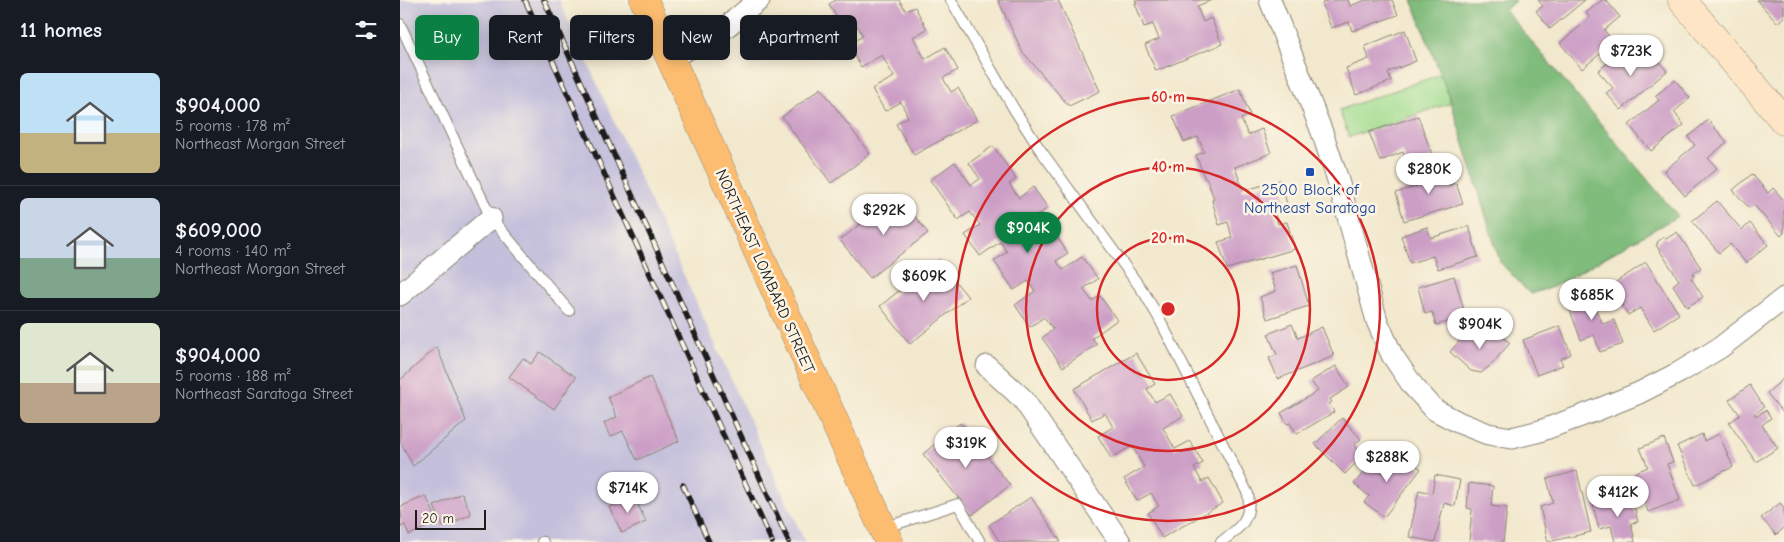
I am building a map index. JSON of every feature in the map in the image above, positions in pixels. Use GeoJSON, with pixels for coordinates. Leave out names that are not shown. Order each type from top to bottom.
{"type":"FeatureCollection","features":[{"type":"Feature","properties":{"kind":"main road","name":"NORTHEAST LOMBARD STREET"},"geometry":{"type":"LineString","coordinates":[[644,0],[663,42]]}},
{"type":"Feature","properties":{"kind":"main road","name":"NORTHEAST LOMBARD STREET"},"geometry":{"type":"LineString","coordinates":[[671,60],[886,535]]}},
{"type":"Feature","properties":{"kind":"street"},"geometry":{"type":"LineString","coordinates":[[730,24],[759,0]]}},
{"type":"Feature","properties":{"kind":"street"},"geometry":{"type":"LineString","coordinates":[[1270,0],[1322,132],[1337,177],[1377,321],[1392,355],[1413,386],[1435,410],[1460,423],[1488,434],[1512,438],[1540,431],[1632,396],[1680,372],[1721,347],[1784,298]]}},
{"type":"Feature","properties":{"kind":"street"},"geometry":{"type":"LineString","coordinates":[[1682,0],[1782,113]]}},
{"type":"Feature","properties":{"kind":"street"},"geometry":{"type":"LineString","coordinates":[[400,295],[492,218]]}},
{"type":"Feature","properties":{"kind":"street"},"geometry":{"type":"LineString","coordinates":[[987,366],[1023,399],[1120,542]]}},
{"type":"Feature","properties":{"kind":"lane"},"geometry":{"type":"LineString","coordinates":[[951,0],[1014,109],[1039,148],[1146,294],[1248,494],[1250,504],[1245,521],[1239,529],[1222,542]]}},
{"type":"Feature","properties":{"kind":"lane"},"geometry":{"type":"LineString","coordinates":[[400,24],[492,218],[569,311]]}},
{"type":"Feature","properties":{"kind":"lane"},"geometry":{"type":"LineString","coordinates":[[886,535],[958,504],[980,542]]}},
{"type":"Feature","properties":{"kind":"shaded area"},"geometry":{"type":"Polygon","coordinates":[[[400,0],[559,0],[570,24],[570,60],[586,60],[805,542],[400,542],[400,0]]]}},
{"type":"Feature","properties":{"kind":"green space"},"geometry":{"type":"Polygon","coordinates":[[[1412,0],[1516,0],[1505,10],[1678,216],[1553,287],[1530,294],[1500,262],[1451,102],[1412,0]]]}},
{"type":"Feature","properties":{"kind":"green space"},"geometry":{"type":"Polygon","coordinates":[[[1441,74],[1451,103],[1349,137],[1339,110],[1441,74]]]}},
{"type":"Feature","properties":{"kind":"building"},"geometry":{"type":"Polygon","coordinates":[[[836,0],[899,0],[906,11],[915,7],[927,29],[913,37],[925,59],[945,47],[958,70],[943,78],[951,92],[958,88],[977,120],[914,155],[896,124],[908,117],[901,102],[885,111],[872,89],[894,77],[882,55],[861,67],[857,60],[857,40],[863,36],[857,26],[857,15],[835,15],[829,4],[836,0]]]}},
{"type":"Feature","properties":{"kind":"building"},"geometry":{"type":"Polygon","coordinates":[[[998,0],[1058,0],[1100,91],[1069,106],[1022,51],[998,0]]]}},
{"type":"Feature","properties":{"kind":"building"},"geometry":{"type":"Polygon","coordinates":[[[1135,0],[1212,0],[1197,6],[1203,22],[1211,18],[1222,44],[1156,71],[1145,45],[1159,39],[1153,24],[1144,27],[1135,0]]]}},
{"type":"Feature","properties":{"kind":"building"},"geometry":{"type":"Polygon","coordinates":[[[1329,0],[1348,0],[1350,6],[1366,0],[1392,0],[1398,15],[1352,31],[1349,22],[1331,28],[1322,3],[1329,0]]]}},
{"type":"Feature","properties":{"kind":"building"},"geometry":{"type":"Polygon","coordinates":[[[1538,0],[1585,0],[1550,29],[1536,11],[1543,6],[1538,0]]]}},
{"type":"Feature","properties":{"kind":"building"},"geometry":{"type":"Polygon","coordinates":[[[1602,0],[1606,0],[1620,17],[1604,30],[1614,42],[1582,69],[1560,43],[1590,18],[1586,13],[1602,0]]]}},
{"type":"Feature","properties":{"kind":"building"},"geometry":{"type":"Polygon","coordinates":[[[1757,0],[1784,0],[1784,17],[1777,23],[1757,0]]]}},
{"type":"Feature","properties":{"kind":"building"},"geometry":{"type":"Polygon","coordinates":[[[1405,30],[1416,61],[1388,72],[1391,81],[1356,95],[1346,68],[1369,59],[1365,46],[1405,30]]]}},
{"type":"Feature","properties":{"kind":"building"},"geometry":{"type":"Polygon","coordinates":[[[1648,48],[1667,71],[1621,110],[1606,93],[1613,88],[1598,71],[1618,54],[1628,65],[1648,48]]]}},
{"type":"Feature","properties":{"kind":"building"},"geometry":{"type":"Polygon","coordinates":[[[1675,80],[1690,98],[1674,112],[1684,125],[1651,151],[1629,125],[1659,100],[1655,96],[1675,80]]]}},
{"type":"Feature","properties":{"kind":"building"},"geometry":{"type":"Polygon","coordinates":[[[821,88],[870,154],[831,183],[782,117],[821,88]]]}},
{"type":"Feature","properties":{"kind":"building"},"geometry":{"type":"Polygon","coordinates":[[[1240,89],[1250,115],[1241,119],[1248,135],[1262,129],[1271,153],[1235,167],[1243,191],[1280,180],[1287,204],[1273,209],[1278,224],[1287,222],[1295,249],[1227,269],[1218,242],[1232,238],[1228,222],[1219,225],[1212,200],[1214,199],[1196,155],[1204,152],[1198,137],[1184,142],[1173,116],[1240,89]]]}},
{"type":"Feature","properties":{"kind":"building"},"geometry":{"type":"Polygon","coordinates":[[[1418,116],[1433,157],[1407,166],[1403,152],[1380,161],[1369,132],[1418,116]]]}},
{"type":"Feature","properties":{"kind":"building"},"geometry":{"type":"Polygon","coordinates":[[[1708,120],[1727,142],[1708,158],[1717,168],[1685,196],[1664,171],[1695,145],[1688,137],[1708,120]]]}},
{"type":"Feature","properties":{"kind":"building"},"geometry":{"type":"Polygon","coordinates":[[[993,146],[1016,179],[1009,184],[1019,198],[1033,187],[1048,208],[1028,222],[1035,232],[1047,223],[1068,253],[1056,261],[1063,270],[1082,257],[1098,279],[1083,289],[1092,301],[1100,296],[1117,320],[1092,338],[1097,344],[1063,367],[1042,338],[1053,329],[1044,317],[1030,327],[1015,305],[1035,291],[1028,281],[1014,290],[994,261],[1007,252],[1000,242],[980,256],[965,235],[980,225],[970,212],[958,220],[930,180],[955,162],[971,185],[980,179],[969,163],[993,146]]]}},
{"type":"Feature","properties":{"kind":"building"},"geometry":{"type":"Polygon","coordinates":[[[1442,164],[1448,185],[1456,183],[1463,204],[1404,221],[1396,193],[1420,185],[1417,172],[1442,164]]]}},
{"type":"Feature","properties":{"kind":"building"},"geometry":{"type":"Polygon","coordinates":[[[1752,174],[1768,193],[1773,188],[1784,200],[1784,233],[1781,236],[1754,205],[1749,208],[1733,190],[1752,174]]]}},
{"type":"Feature","properties":{"kind":"building"},"geometry":{"type":"Polygon","coordinates":[[[898,195],[928,233],[870,278],[840,240],[898,195]]]}},
{"type":"Feature","properties":{"kind":"building"},"geometry":{"type":"Polygon","coordinates":[[[1717,201],[1742,230],[1750,223],[1768,245],[1746,263],[1730,244],[1719,253],[1692,221],[1717,201]]]}},
{"type":"Feature","properties":{"kind":"building"},"geometry":{"type":"Polygon","coordinates":[[[1469,226],[1478,257],[1438,269],[1433,256],[1410,263],[1401,236],[1427,227],[1431,238],[1469,226]]]}},
{"type":"Feature","properties":{"kind":"building"},"geometry":{"type":"Polygon","coordinates":[[[1677,232],[1701,268],[1693,273],[1694,276],[1691,278],[1703,297],[1687,307],[1673,285],[1679,280],[1656,245],[1664,237],[1666,239],[1677,232]]]}},
{"type":"Feature","properties":{"kind":"building"},"geometry":{"type":"Polygon","coordinates":[[[938,260],[968,297],[910,344],[880,306],[938,260]]]}},
{"type":"Feature","properties":{"kind":"building"},"geometry":{"type":"Polygon","coordinates":[[[1646,262],[1679,314],[1654,330],[1640,308],[1628,315],[1610,286],[1646,262]]]}},
{"type":"Feature","properties":{"kind":"building"},"geometry":{"type":"Polygon","coordinates":[[[1297,265],[1309,306],[1267,319],[1260,297],[1276,291],[1270,273],[1297,265]]]}},
{"type":"Feature","properties":{"kind":"building"},"geometry":{"type":"Polygon","coordinates":[[[1454,276],[1466,317],[1436,325],[1432,312],[1425,314],[1418,287],[1454,276]]]}},
{"type":"Feature","properties":{"kind":"building"},"geometry":{"type":"Polygon","coordinates":[[[1584,287],[1603,324],[1614,320],[1623,344],[1600,352],[1594,335],[1581,340],[1564,294],[1584,287]]]}},
{"type":"Feature","properties":{"kind":"building"},"geometry":{"type":"Polygon","coordinates":[[[1292,324],[1298,338],[1322,327],[1334,356],[1278,379],[1269,358],[1277,355],[1268,334],[1292,324]]]}},
{"type":"Feature","properties":{"kind":"building"},"geometry":{"type":"Polygon","coordinates":[[[1489,325],[1510,343],[1492,364],[1481,373],[1471,371],[1450,352],[1466,333],[1475,341],[1489,325]]]}},
{"type":"Feature","properties":{"kind":"building"},"geometry":{"type":"Polygon","coordinates":[[[1560,326],[1571,354],[1560,359],[1563,365],[1537,375],[1523,340],[1560,326]]]}},
{"type":"Feature","properties":{"kind":"building"},"geometry":{"type":"Polygon","coordinates":[[[437,347],[466,421],[413,466],[400,441],[400,380],[437,347]]]}},
{"type":"Feature","properties":{"kind":"building"},"geometry":{"type":"Polygon","coordinates":[[[540,352],[576,377],[554,409],[509,377],[523,358],[531,364],[540,352]]]}},
{"type":"Feature","properties":{"kind":"building"},"geometry":{"type":"Polygon","coordinates":[[[1136,353],[1155,384],[1147,389],[1155,402],[1170,394],[1183,416],[1163,428],[1175,449],[1190,441],[1203,463],[1194,468],[1202,482],[1209,478],[1223,503],[1162,538],[1148,513],[1159,506],[1151,493],[1137,501],[1124,479],[1144,467],[1132,446],[1111,458],[1098,436],[1113,427],[1105,413],[1092,420],[1074,389],[1136,353]]]}},
{"type":"Feature","properties":{"kind":"building"},"geometry":{"type":"Polygon","coordinates":[[[1336,366],[1349,387],[1330,399],[1332,402],[1329,404],[1334,412],[1297,434],[1290,423],[1287,424],[1281,413],[1318,391],[1311,381],[1336,366]]]}},
{"type":"Feature","properties":{"kind":"building"},"geometry":{"type":"Polygon","coordinates":[[[650,377],[679,441],[637,460],[623,431],[610,437],[604,423],[617,417],[608,397],[650,377]]]}},
{"type":"Feature","properties":{"kind":"building"},"geometry":{"type":"Polygon","coordinates":[[[1784,378],[1784,414],[1767,393],[1784,378]]]}},
{"type":"Feature","properties":{"kind":"building"},"geometry":{"type":"Polygon","coordinates":[[[1750,385],[1764,407],[1754,414],[1756,416],[1766,410],[1771,418],[1762,425],[1778,448],[1756,462],[1729,423],[1740,415],[1729,400],[1750,385]]]}},
{"type":"Feature","properties":{"kind":"building"},"geometry":{"type":"Polygon","coordinates":[[[1342,418],[1361,439],[1354,445],[1364,455],[1345,474],[1315,444],[1342,418]]]}},
{"type":"Feature","properties":{"kind":"building"},"geometry":{"type":"Polygon","coordinates":[[[960,423],[1010,485],[972,515],[923,454],[960,423]]]}},
{"type":"Feature","properties":{"kind":"building"},"geometry":{"type":"Polygon","coordinates":[[[1702,434],[1704,441],[1719,434],[1733,467],[1695,485],[1677,446],[1702,434]]]}},
{"type":"Feature","properties":{"kind":"building"},"geometry":{"type":"Polygon","coordinates":[[[1664,438],[1673,462],[1667,464],[1680,500],[1648,512],[1634,473],[1648,467],[1640,448],[1664,438]]]}},
{"type":"Feature","properties":{"kind":"building"},"geometry":{"type":"Polygon","coordinates":[[[1399,452],[1421,469],[1384,517],[1364,502],[1369,496],[1354,484],[1371,463],[1383,473],[1399,452]]]}},
{"type":"Feature","properties":{"kind":"building"},"geometry":{"type":"Polygon","coordinates":[[[1577,471],[1591,532],[1548,542],[1540,507],[1553,503],[1547,479],[1577,471]]]}},
{"type":"Feature","properties":{"kind":"building"},"geometry":{"type":"Polygon","coordinates":[[[1435,475],[1460,480],[1455,506],[1444,503],[1435,542],[1409,537],[1419,490],[1432,493],[1435,475]]]}},
{"type":"Feature","properties":{"kind":"building"},"geometry":{"type":"Polygon","coordinates":[[[1469,483],[1493,486],[1491,506],[1507,508],[1503,542],[1469,542],[1472,509],[1467,508],[1469,483]]]}},
{"type":"Feature","properties":{"kind":"building"},"geometry":{"type":"Polygon","coordinates":[[[462,493],[471,514],[443,527],[434,506],[462,493]]]}},
{"type":"Feature","properties":{"kind":"building"},"geometry":{"type":"Polygon","coordinates":[[[426,496],[438,522],[409,535],[405,525],[401,527],[400,524],[400,519],[402,518],[400,507],[426,496]]]}},
{"type":"Feature","properties":{"kind":"building"},"geometry":{"type":"Polygon","coordinates":[[[634,496],[646,522],[622,533],[609,507],[634,496]]]}},
{"type":"Feature","properties":{"kind":"building"},"geometry":{"type":"Polygon","coordinates":[[[1632,496],[1638,522],[1631,523],[1635,542],[1615,542],[1611,526],[1599,529],[1593,505],[1632,496]]]}},
{"type":"Feature","properties":{"kind":"building"},"geometry":{"type":"Polygon","coordinates":[[[1031,497],[1061,542],[1000,542],[989,525],[1031,497]]]}},
{"type":"Feature","properties":{"kind":"building"},"geometry":{"type":"Polygon","coordinates":[[[1780,503],[1784,508],[1784,528],[1776,535],[1761,518],[1780,503]]]}},
{"type":"Feature","properties":{"kind":"railway"},"geometry":{"type":"LineString","coordinates":[[525,0],[772,542]]}},
{"type":"Feature","properties":{"kind":"railway"},"geometry":{"type":"LineString","coordinates":[[544,0],[789,542]]}},
{"type":"Feature","properties":{"kind":"railway"},"geometry":{"type":"LineString","coordinates":[[683,485],[709,542]]}},
{"type":"Feature","properties":{"kind":"place","name":"2500 Block of Northeast Saratoga"},"geometry":{"type":"Point","coordinates":[1310,172]}}]}
